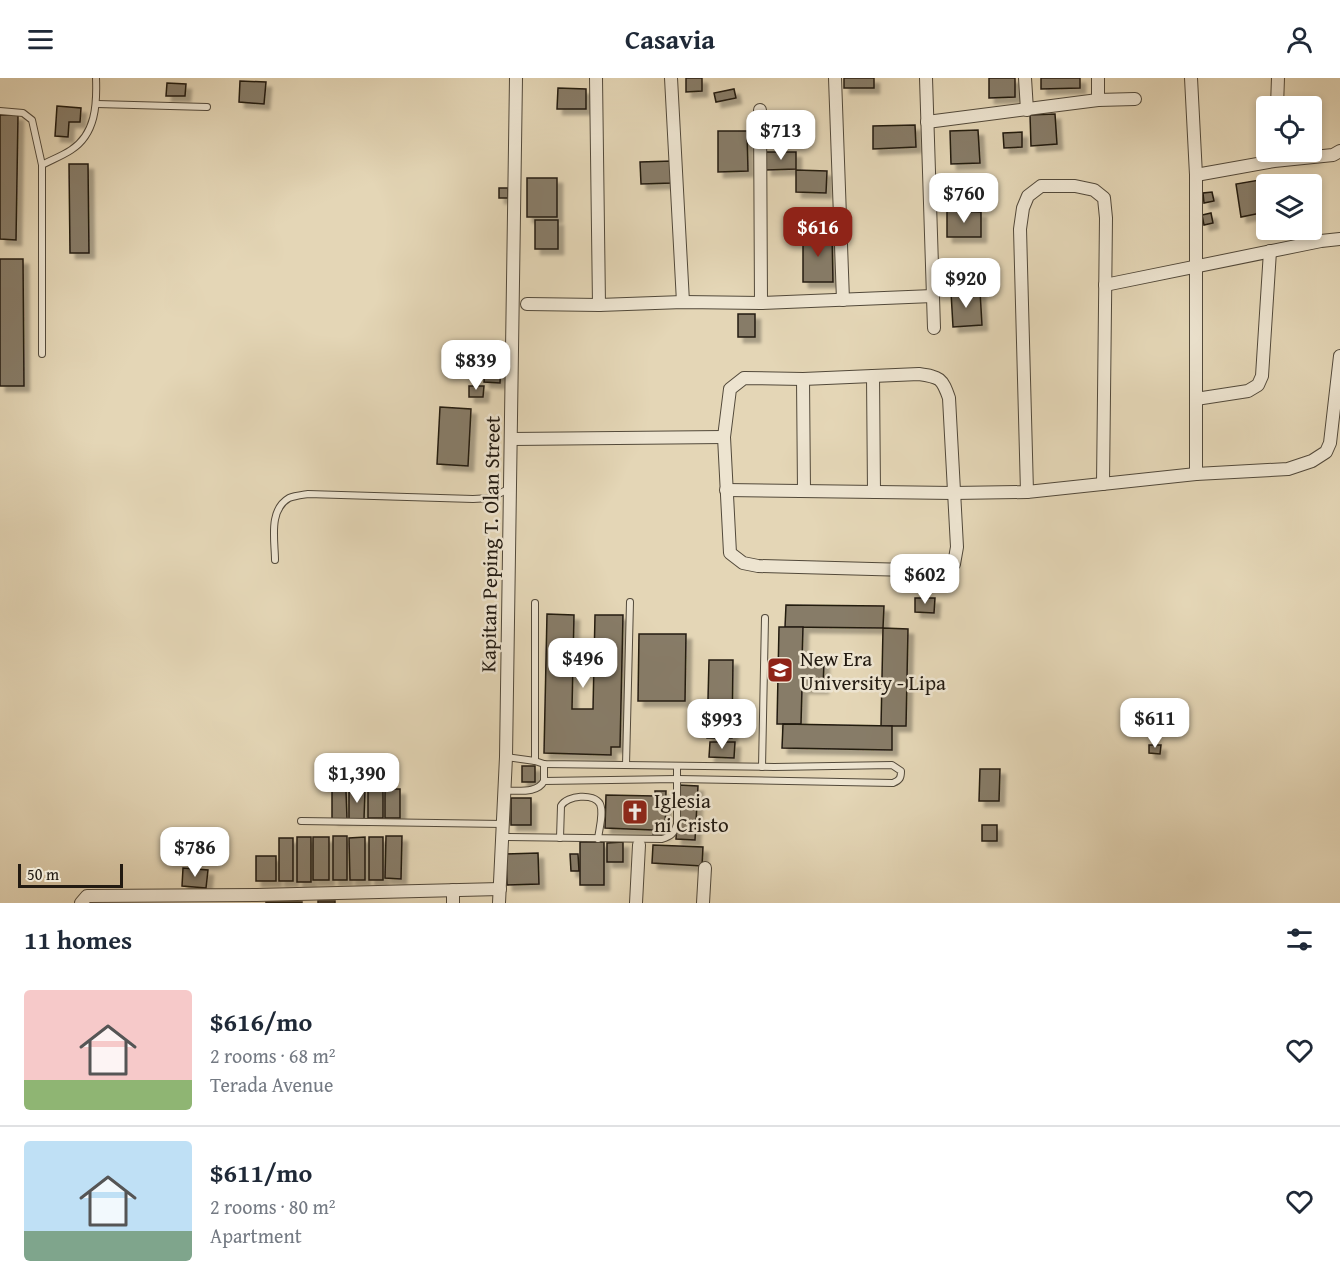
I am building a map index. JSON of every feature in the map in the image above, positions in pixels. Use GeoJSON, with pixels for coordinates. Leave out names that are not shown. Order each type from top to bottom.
{"type":"FeatureCollection","features":[{"type":"Feature","properties":{"kind":"street","name":"Kapitan Peping T. Olan Street"},"geometry":{"type":"LineString","coordinates":[[500,903],[506,757],[516,78]]}},
{"type":"Feature","properties":{"kind":"street"},"geometry":{"type":"LineString","coordinates":[[596,78],[599,305]]}},
{"type":"Feature","properties":{"kind":"street"},"geometry":{"type":"LineString","coordinates":[[671,78],[683,302]]}},
{"type":"Feature","properties":{"kind":"street"},"geometry":{"type":"LineString","coordinates":[[835,78],[843,300]]}},
{"type":"Feature","properties":{"kind":"street"},"geometry":{"type":"LineString","coordinates":[[926,78],[934,328]]}},
{"type":"Feature","properties":{"kind":"street"},"geometry":{"type":"LineString","coordinates":[[1025,78],[1027,110]]}},
{"type":"Feature","properties":{"kind":"street"},"geometry":{"type":"LineString","coordinates":[[1098,78],[1098,100]]}},
{"type":"Feature","properties":{"kind":"street"},"geometry":{"type":"LineString","coordinates":[[1191,78],[1196,175],[1196,474]]}},
{"type":"Feature","properties":{"kind":"street"},"geometry":{"type":"LineString","coordinates":[[1277,96],[1278,78]]}},
{"type":"Feature","properties":{"kind":"street"},"geometry":{"type":"LineString","coordinates":[[927,122],[1098,100],[1135,99]]}},
{"type":"Feature","properties":{"kind":"street"},"geometry":{"type":"LineString","coordinates":[[760,110],[761,303]]}},
{"type":"Feature","properties":{"kind":"street"},"geometry":{"type":"LineString","coordinates":[[1322,155],[1333,155],[1340,151]]}},
{"type":"Feature","properties":{"kind":"street"},"geometry":{"type":"LineString","coordinates":[[1196,175],[1256,160]]}},
{"type":"Feature","properties":{"kind":"street"},"geometry":{"type":"LineString","coordinates":[[1027,492],[1020,229],[1023,208],[1028,196],[1041,186],[1075,186],[1094,190],[1104,198],[1107,218],[1103,484]]}},
{"type":"Feature","properties":{"kind":"street"},"geometry":{"type":"LineString","coordinates":[[1105,285],[1340,239]]}},
{"type":"Feature","properties":{"kind":"street"},"geometry":{"type":"LineString","coordinates":[[1196,399],[1248,391],[1258,385],[1262,376],[1270,251]]}},
{"type":"Feature","properties":{"kind":"street"},"geometry":{"type":"LineString","coordinates":[[527,304],[761,303],[933,296]]}},
{"type":"Feature","properties":{"kind":"street"},"geometry":{"type":"LineString","coordinates":[[726,490],[1027,492],[1196,474],[1288,469],[1312,461],[1326,452],[1330,442],[1340,356]]}},
{"type":"Feature","properties":{"kind":"street"},"geometry":{"type":"LineString","coordinates":[[919,374],[937,376],[944,384],[949,398],[957,547],[954,564],[945,571],[758,566],[743,563],[730,553],[724,436],[730,389],[744,378],[803,380],[873,376],[919,374]]}},
{"type":"Feature","properties":{"kind":"street"},"geometry":{"type":"LineString","coordinates":[[873,376],[874,492]]}},
{"type":"Feature","properties":{"kind":"street"},"geometry":{"type":"LineString","coordinates":[[803,380],[804,491]]}},
{"type":"Feature","properties":{"kind":"street"},"geometry":{"type":"LineString","coordinates":[[511,439],[724,436]]}},
{"type":"Feature","properties":{"kind":"street"},"geometry":{"type":"LineString","coordinates":[[636,903],[639,845]]}},
{"type":"Feature","properties":{"kind":"street"},"geometry":{"type":"LineString","coordinates":[[703,903],[705,868]]}},
{"type":"Feature","properties":{"kind":"street"},"geometry":{"type":"LineString","coordinates":[[81,903],[87,896],[200,899],[453,897],[500,889]]}},
{"type":"Feature","properties":{"kind":"lane"},"geometry":{"type":"LineString","coordinates":[[42,165],[73,149],[91,126],[97,104],[96,78]]}},
{"type":"Feature","properties":{"kind":"lane"},"geometry":{"type":"LineString","coordinates":[[97,104],[207,107]]}},
{"type":"Feature","properties":{"kind":"lane"},"geometry":{"type":"LineString","coordinates":[[0,111],[23,113],[32,120],[42,165],[42,354]]}},
{"type":"Feature","properties":{"kind":"lane"},"geometry":{"type":"LineString","coordinates":[[275,560],[274,519],[279,507],[289,498],[318,494],[472,499],[491,498],[510,488]]}},
{"type":"Feature","properties":{"kind":"lane"},"geometry":{"type":"LineString","coordinates":[[626,765],[630,602]]}},
{"type":"Feature","properties":{"kind":"lane"},"geometry":{"type":"LineString","coordinates":[[535,603],[535,761]]}},
{"type":"Feature","properties":{"kind":"lane"},"geometry":{"type":"LineString","coordinates":[[762,767],[765,618]]}},
{"type":"Feature","properties":{"kind":"lane"},"geometry":{"type":"LineString","coordinates":[[506,757],[544,764],[762,767],[892,765],[901,771],[899,780],[893,783],[677,779],[544,781]]}},
{"type":"Feature","properties":{"kind":"lane"},"geometry":{"type":"LineString","coordinates":[[505,791],[534,789],[542,785],[544,764]]}},
{"type":"Feature","properties":{"kind":"lane"},"geometry":{"type":"LineString","coordinates":[[301,822],[503,831],[560,838],[662,839],[675,832],[677,824],[677,766]]}},
{"type":"Feature","properties":{"kind":"lane"},"geometry":{"type":"LineString","coordinates":[[774,767],[775,780]]}},
{"type":"Feature","properties":{"kind":"lane"},"geometry":{"type":"LineString","coordinates":[[560,838],[563,801],[593,798],[601,809],[598,839]]}},
{"type":"Feature","properties":{"kind":"building"},"geometry":{"type":"Polygon","coordinates":[[[686,78],[702,78],[702,91],[686,92],[686,78]]]}},
{"type":"Feature","properties":{"kind":"building"},"geometry":{"type":"Polygon","coordinates":[[[844,78],[874,78],[874,88],[844,88],[844,78]]]}},
{"type":"Feature","properties":{"kind":"building"},"geometry":{"type":"Polygon","coordinates":[[[989,78],[1015,78],[1015,97],[989,98],[989,78]]]}},
{"type":"Feature","properties":{"kind":"building"},"geometry":{"type":"Polygon","coordinates":[[[1041,78],[1080,78],[1080,88],[1041,89],[1041,78]]]}},
{"type":"Feature","properties":{"kind":"building"},"geometry":{"type":"Polygon","coordinates":[[[240,81],[266,82],[264,104],[239,102],[240,81]]]}},
{"type":"Feature","properties":{"kind":"building"},"geometry":{"type":"Polygon","coordinates":[[[167,83],[186,84],[185,96],[166,96],[167,83]]]}},
{"type":"Feature","properties":{"kind":"building"},"geometry":{"type":"Polygon","coordinates":[[[558,88],[586,89],[586,109],[557,109],[558,88]]]}},
{"type":"Feature","properties":{"kind":"building"},"geometry":{"type":"Polygon","coordinates":[[[734,89],[736,98],[716,102],[714,93],[734,89]]]}},
{"type":"Feature","properties":{"kind":"building"},"geometry":{"type":"Polygon","coordinates":[[[57,106],[81,108],[80,122],[69,122],[68,137],[55,136],[57,106]]]}},
{"type":"Feature","properties":{"kind":"building"},"geometry":{"type":"Polygon","coordinates":[[[1055,114],[1057,144],[1031,146],[1030,115],[1055,114]]]}},
{"type":"Feature","properties":{"kind":"building"},"geometry":{"type":"Polygon","coordinates":[[[0,115],[18,115],[16,240],[0,239],[0,115]]]}},
{"type":"Feature","properties":{"kind":"building"},"geometry":{"type":"Polygon","coordinates":[[[915,125],[916,147],[873,149],[873,126],[915,125]]]}},
{"type":"Feature","properties":{"kind":"building"},"geometry":{"type":"Polygon","coordinates":[[[978,130],[980,163],[951,164],[950,131],[978,130]]]}},
{"type":"Feature","properties":{"kind":"building"},"geometry":{"type":"Polygon","coordinates":[[[718,131],[747,131],[748,171],[718,172],[718,131]]]}},
{"type":"Feature","properties":{"kind":"building"},"geometry":{"type":"Polygon","coordinates":[[[1022,132],[1022,147],[1004,148],[1003,133],[1022,132]]]}},
{"type":"Feature","properties":{"kind":"building"},"geometry":{"type":"Polygon","coordinates":[[[766,152],[796,152],[796,169],[766,170],[766,152]]]}},
{"type":"Feature","properties":{"kind":"building"},"geometry":{"type":"Polygon","coordinates":[[[672,161],[672,183],[641,184],[640,162],[672,161]]]}},
{"type":"Feature","properties":{"kind":"building"},"geometry":{"type":"Polygon","coordinates":[[[69,164],[88,164],[89,253],[70,253],[69,164]]]}},
{"type":"Feature","properties":{"kind":"building"},"geometry":{"type":"Polygon","coordinates":[[[796,170],[827,171],[826,193],[796,192],[796,170]]]}},
{"type":"Feature","properties":{"kind":"building"},"geometry":{"type":"Polygon","coordinates":[[[527,178],[557,178],[557,217],[527,217],[527,178]]]}},
{"type":"Feature","properties":{"kind":"building"},"geometry":{"type":"Polygon","coordinates":[[[1256,181],[1256,214],[1241,217],[1236,184],[1256,181]]]}},
{"type":"Feature","properties":{"kind":"building"},"geometry":{"type":"Polygon","coordinates":[[[499,188],[508,188],[508,198],[499,198],[499,188]]]}},
{"type":"Feature","properties":{"kind":"building"},"geometry":{"type":"Polygon","coordinates":[[[1212,192],[1214,201],[1204,203],[1203,193],[1212,192]]]}},
{"type":"Feature","properties":{"kind":"building"},"geometry":{"type":"Polygon","coordinates":[[[947,211],[981,212],[981,237],[947,237],[947,211]]]}},
{"type":"Feature","properties":{"kind":"building"},"geometry":{"type":"Polygon","coordinates":[[[1211,213],[1213,223],[1204,225],[1202,215],[1211,213]]]}},
{"type":"Feature","properties":{"kind":"building"},"geometry":{"type":"Polygon","coordinates":[[[535,220],[558,220],[558,249],[535,249],[535,220]]]}},
{"type":"Feature","properties":{"kind":"building"},"geometry":{"type":"Polygon","coordinates":[[[803,233],[832,233],[833,282],[803,282],[803,233]]]}},
{"type":"Feature","properties":{"kind":"building"},"geometry":{"type":"Polygon","coordinates":[[[0,259],[23,259],[24,386],[0,386],[0,259]]]}},
{"type":"Feature","properties":{"kind":"building"},"geometry":{"type":"Polygon","coordinates":[[[980,291],[982,325],[953,327],[951,292],[980,291]]]}},
{"type":"Feature","properties":{"kind":"building"},"geometry":{"type":"Polygon","coordinates":[[[738,314],[755,314],[755,337],[738,337],[738,314]]]}},
{"type":"Feature","properties":{"kind":"building"},"geometry":{"type":"Polygon","coordinates":[[[486,356],[501,357],[500,383],[484,382],[486,356]]]}},
{"type":"Feature","properties":{"kind":"building"},"geometry":{"type":"Polygon","coordinates":[[[469,386],[484,386],[483,397],[469,397],[469,386]]]}},
{"type":"Feature","properties":{"kind":"building"},"geometry":{"type":"Polygon","coordinates":[[[440,407],[471,409],[468,466],[437,464],[440,407]]]}},
{"type":"Feature","properties":{"kind":"building"},"geometry":{"type":"Polygon","coordinates":[[[915,598],[935,598],[934,613],[915,612],[915,598]]]}},
{"type":"Feature","properties":{"kind":"building"},"geometry":{"type":"Polygon","coordinates":[[[786,605],[884,606],[883,628],[785,627],[786,605]]]}},
{"type":"Feature","properties":{"kind":"building"},"geometry":{"type":"Polygon","coordinates":[[[547,614],[574,615],[572,709],[593,709],[595,615],[623,615],[620,747],[611,747],[611,755],[544,753],[547,614]]]}},
{"type":"Feature","properties":{"kind":"building"},"geometry":{"type":"Polygon","coordinates":[[[779,627],[803,627],[802,662],[824,662],[823,688],[802,688],[801,724],[777,724],[779,627]]]}},
{"type":"Feature","properties":{"kind":"building"},"geometry":{"type":"Polygon","coordinates":[[[883,628],[908,629],[906,726],[881,726],[883,628]]]}},
{"type":"Feature","properties":{"kind":"building"},"geometry":{"type":"Polygon","coordinates":[[[639,634],[686,634],[685,701],[638,701],[639,634]]]}},
{"type":"Feature","properties":{"kind":"building"},"geometry":{"type":"Polygon","coordinates":[[[709,660],[733,660],[732,738],[707,738],[709,660]]]}},
{"type":"Feature","properties":{"kind":"building"},"geometry":{"type":"Polygon","coordinates":[[[783,724],[892,726],[892,750],[782,748],[783,724]]]}},
{"type":"Feature","properties":{"kind":"building"},"geometry":{"type":"Polygon","coordinates":[[[710,742],[735,742],[734,758],[709,757],[710,742]]]}},
{"type":"Feature","properties":{"kind":"building"},"geometry":{"type":"Polygon","coordinates":[[[1149,745],[1161,745],[1160,754],[1149,753],[1149,745]]]}},
{"type":"Feature","properties":{"kind":"building"},"geometry":{"type":"Polygon","coordinates":[[[522,766],[535,766],[535,782],[522,782],[522,766]]]}},
{"type":"Feature","properties":{"kind":"building"},"geometry":{"type":"Polygon","coordinates":[[[980,769],[1000,769],[999,801],[979,801],[980,769]]]}},
{"type":"Feature","properties":{"kind":"building"},"geometry":{"type":"Polygon","coordinates":[[[679,785],[698,786],[695,840],[676,839],[679,785]]]}},
{"type":"Feature","properties":{"kind":"building"},"geometry":{"type":"Polygon","coordinates":[[[385,789],[400,789],[400,818],[385,818],[385,789]]]}},
{"type":"Feature","properties":{"kind":"building"},"geometry":{"type":"Polygon","coordinates":[[[349,790],[365,790],[364,819],[349,819],[349,790]]]}},
{"type":"Feature","properties":{"kind":"building"},"geometry":{"type":"Polygon","coordinates":[[[368,790],[383,791],[383,818],[368,818],[368,790]]]}},
{"type":"Feature","properties":{"kind":"building"},"geometry":{"type":"Polygon","coordinates":[[[332,791],[346,791],[347,819],[332,819],[332,791]]]}},
{"type":"Feature","properties":{"kind":"building","name":"Iglesia ni Cristo"},"geometry":{"type":"Polygon","coordinates":[[[655,791],[666,791],[665,834],[653,834],[653,830],[605,828],[606,795],[655,796],[655,791]]]}},
{"type":"Feature","properties":{"kind":"building"},"geometry":{"type":"Polygon","coordinates":[[[511,798],[531,798],[531,825],[511,825],[511,798]]]}},
{"type":"Feature","properties":{"kind":"building"},"geometry":{"type":"Polygon","coordinates":[[[982,825],[997,825],[997,841],[982,841],[982,825]]]}},
{"type":"Feature","properties":{"kind":"building"},"geometry":{"type":"Polygon","coordinates":[[[333,836],[347,836],[347,880],[333,880],[333,836]]]}},
{"type":"Feature","properties":{"kind":"building"},"geometry":{"type":"Polygon","coordinates":[[[386,836],[402,836],[401,879],[385,878],[386,836]]]}},
{"type":"Feature","properties":{"kind":"building"},"geometry":{"type":"Polygon","coordinates":[[[297,837],[311,837],[311,882],[297,882],[297,837]]]}},
{"type":"Feature","properties":{"kind":"building"},"geometry":{"type":"Polygon","coordinates":[[[313,837],[329,837],[329,880],[313,880],[313,837]]]}},
{"type":"Feature","properties":{"kind":"building"},"geometry":{"type":"Polygon","coordinates":[[[365,837],[365,880],[350,880],[349,838],[365,837]]]}},
{"type":"Feature","properties":{"kind":"building"},"geometry":{"type":"Polygon","coordinates":[[[369,837],[383,837],[383,880],[369,880],[369,837]]]}},
{"type":"Feature","properties":{"kind":"building"},"geometry":{"type":"Polygon","coordinates":[[[279,838],[293,838],[293,881],[279,881],[279,838]]]}},
{"type":"Feature","properties":{"kind":"building"},"geometry":{"type":"Polygon","coordinates":[[[580,842],[604,842],[604,885],[580,885],[580,842]]]}},
{"type":"Feature","properties":{"kind":"building"},"geometry":{"type":"Polygon","coordinates":[[[623,842],[623,862],[607,862],[607,843],[623,842]]]}},
{"type":"Feature","properties":{"kind":"building"},"geometry":{"type":"Polygon","coordinates":[[[653,845],[703,847],[702,866],[652,863],[653,845]]]}},
{"type":"Feature","properties":{"kind":"building"},"geometry":{"type":"Polygon","coordinates":[[[538,853],[539,884],[507,885],[506,854],[538,853]]]}},
{"type":"Feature","properties":{"kind":"building"},"geometry":{"type":"Polygon","coordinates":[[[570,854],[578,854],[579,871],[571,871],[570,854]]]}},
{"type":"Feature","properties":{"kind":"building"},"geometry":{"type":"Polygon","coordinates":[[[256,856],[276,856],[276,881],[256,881],[256,856]]]}},
{"type":"Feature","properties":{"kind":"building"},"geometry":{"type":"Polygon","coordinates":[[[183,868],[208,870],[206,888],[182,886],[183,868]]]}},
{"type":"Feature","properties":{"kind":"building"},"geometry":{"type":"Polygon","coordinates":[[[318,901],[335,901],[335,903],[318,903],[318,901]]]}},
{"type":"Feature","properties":{"kind":"building"},"geometry":{"type":"Polygon","coordinates":[[[302,902],[302,903],[266,903],[302,902]]]}},
{"type":"Feature","properties":{"kind":"place","name":"New Era University - Lipa"},"geometry":{"type":"Point","coordinates":[780,670]}},
{"type":"Feature","properties":{"kind":"place","name":"Iglesia ni Cristo"},"geometry":{"type":"Point","coordinates":[635,812]}}]}
